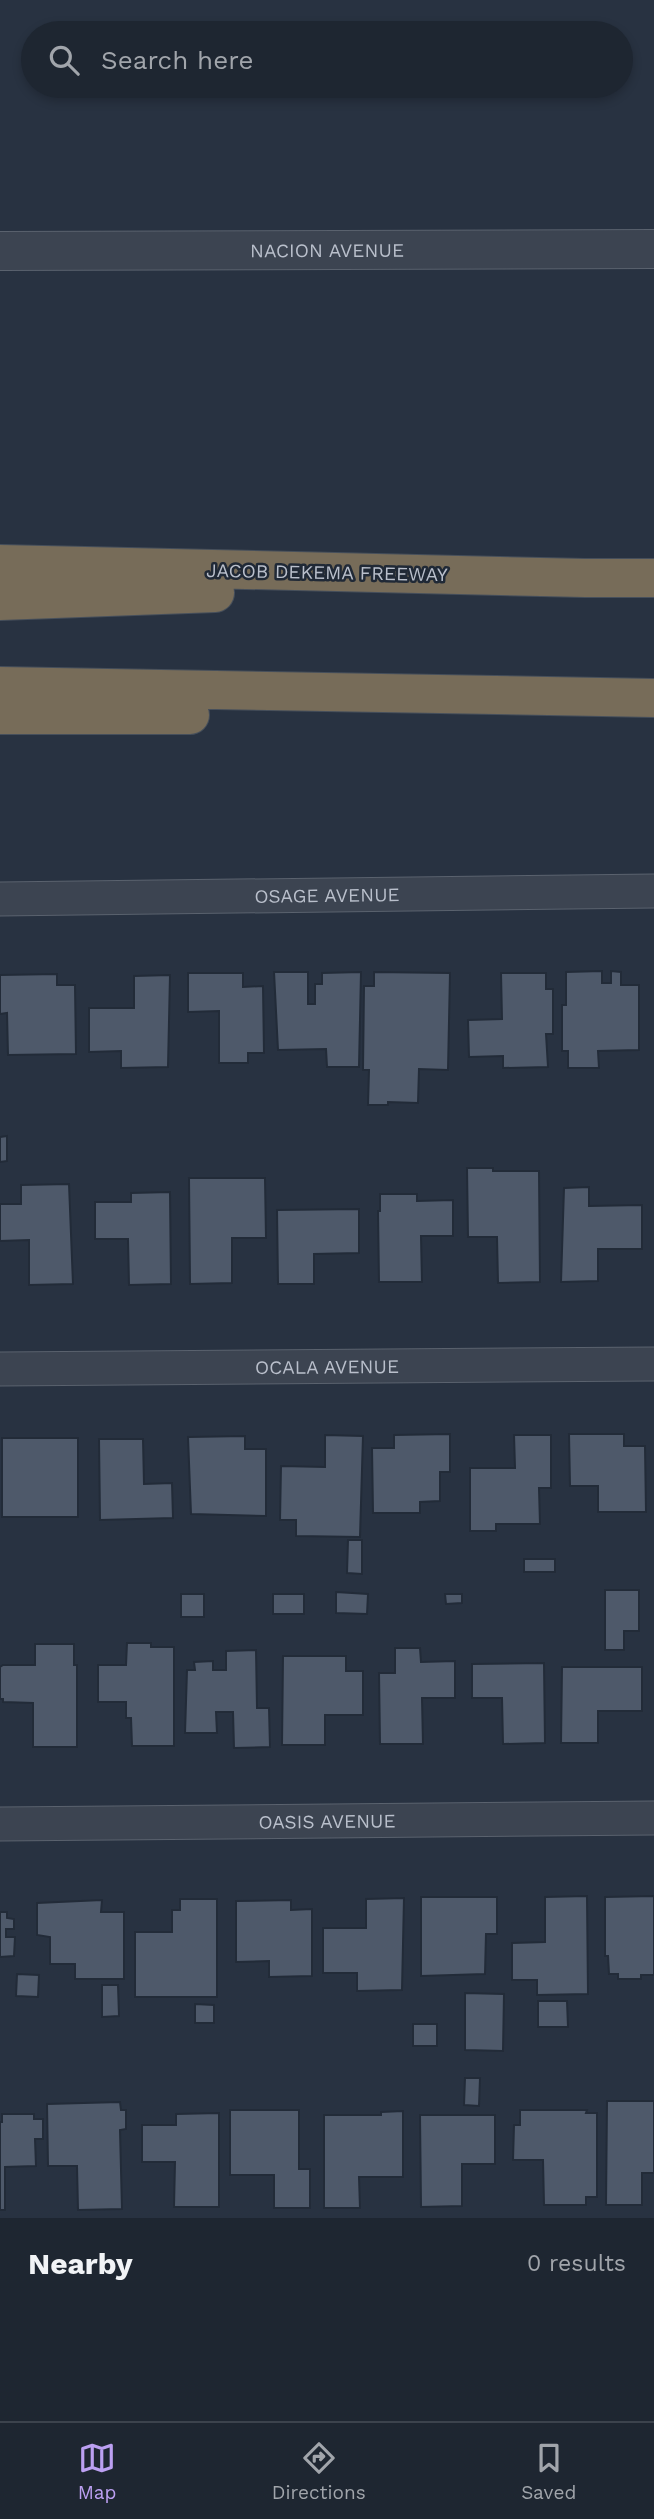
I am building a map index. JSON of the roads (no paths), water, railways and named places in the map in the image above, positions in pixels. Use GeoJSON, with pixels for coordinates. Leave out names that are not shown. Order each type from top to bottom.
{"type":"FeatureCollection","features":[{"type":"Feature","properties":{"kind":"highway","name":"JACOB DEKEMA FREEWAY"},"geometry":{"type":"LineString","coordinates":[[0,564],[654,578]]}},
{"type":"Feature","properties":{"kind":"highway"},"geometry":{"type":"LineString","coordinates":[[0,601],[585,578]]}},
{"type":"Feature","properties":{"kind":"highway"},"geometry":{"type":"LineString","coordinates":[[0,686],[654,698]]}},
{"type":"Feature","properties":{"kind":"highway"},"geometry":{"type":"LineString","coordinates":[[0,715],[654,715]]}},
{"type":"Feature","properties":{"kind":"street","name":"NACION AVENUE"},"geometry":{"type":"LineString","coordinates":[[0,251],[654,249]]}},
{"type":"Feature","properties":{"kind":"street","name":"OSAGE AVENUE"},"geometry":{"type":"LineString","coordinates":[[0,899],[654,891]]}},
{"type":"Feature","properties":{"kind":"street","name":"OCALA AVENUE"},"geometry":{"type":"LineString","coordinates":[[0,1369],[654,1364]]}},
{"type":"Feature","properties":{"kind":"street","name":"OASIS AVENUE"},"geometry":{"type":"LineString","coordinates":[[0,1824],[654,1818]]}}]}
